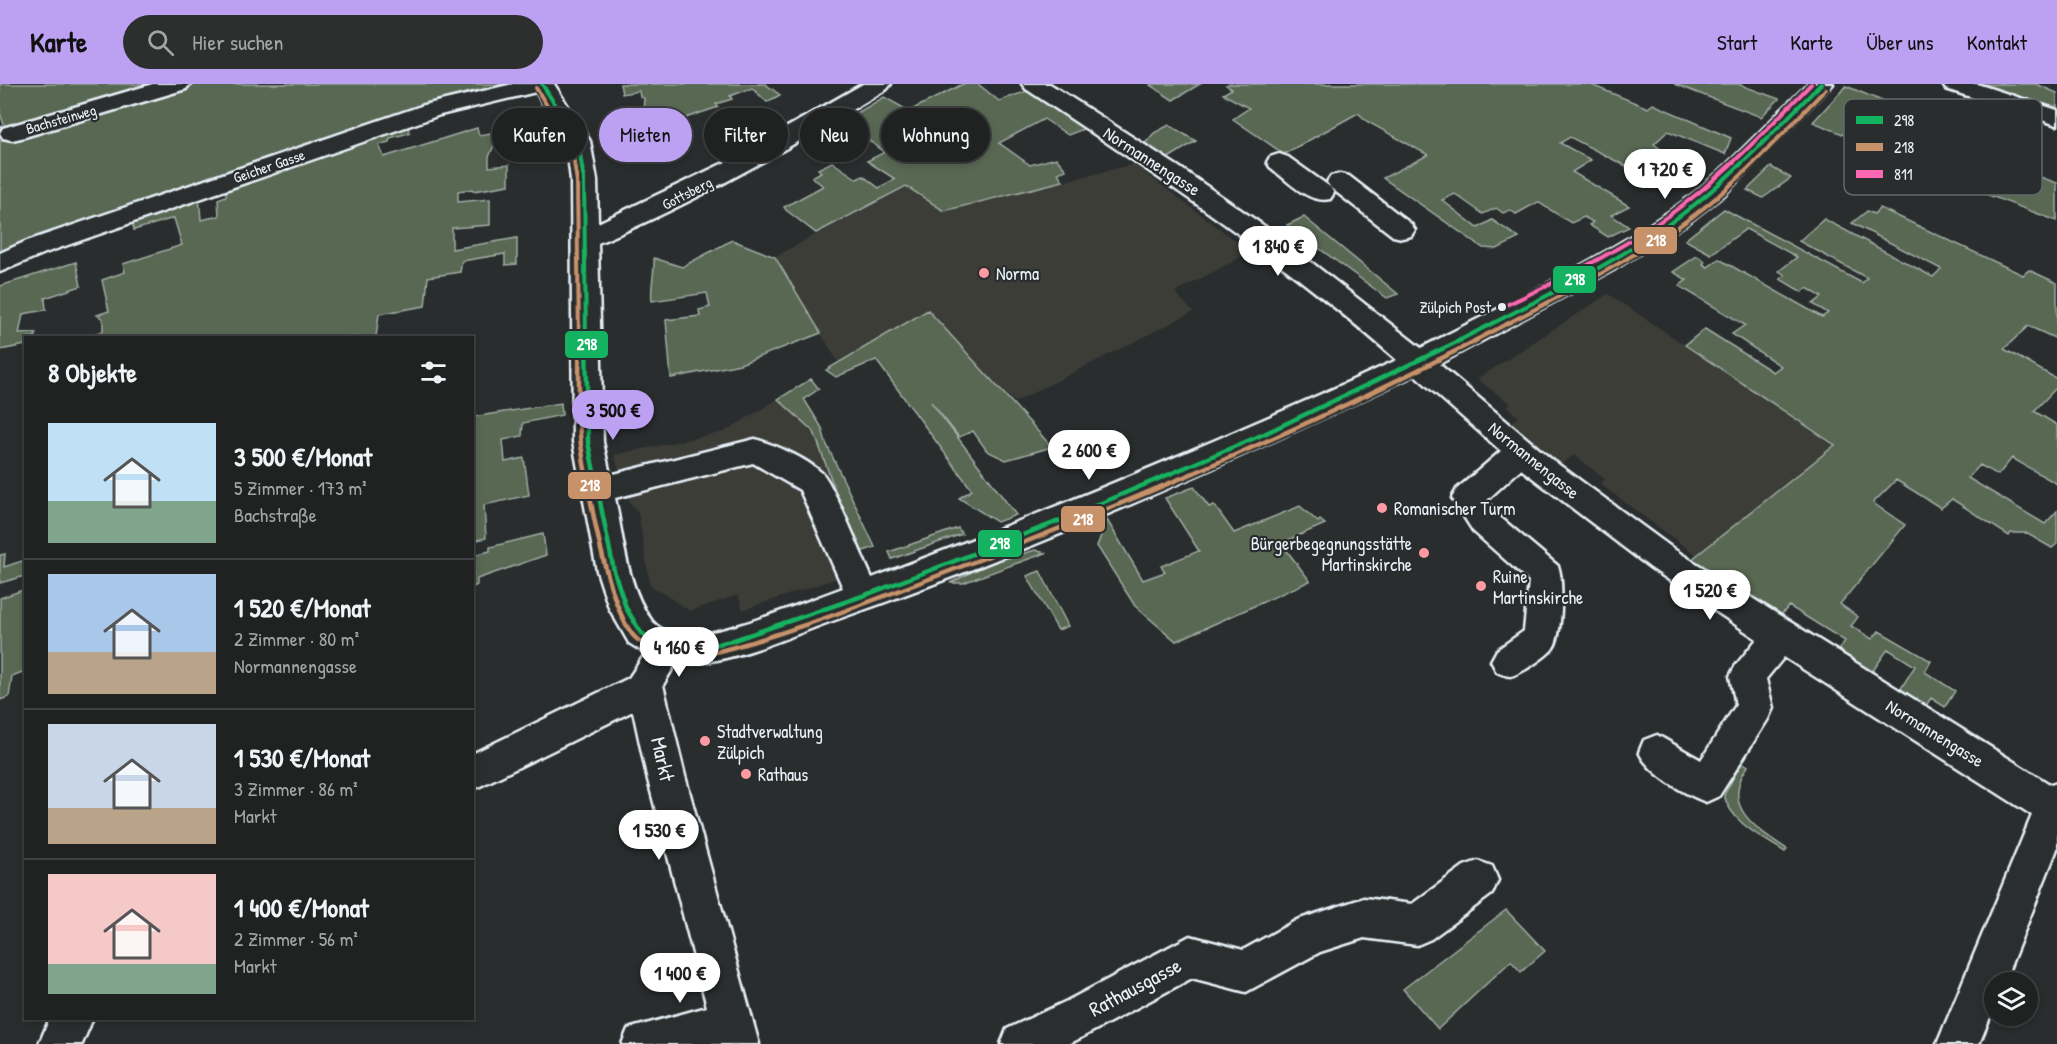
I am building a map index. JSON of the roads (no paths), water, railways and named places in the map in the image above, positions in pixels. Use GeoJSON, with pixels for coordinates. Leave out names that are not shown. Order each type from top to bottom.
{"type":"FeatureCollection","features":[{"type":"Feature","properties":{"kind":"street","name":"Bachsteinweg"},"geometry":{"type":"LineString","coordinates":[[12,133],[178,84]]}},
{"type":"Feature","properties":{"kind":"street"},"geometry":{"type":"LineString","coordinates":[[542,84],[578,141],[584,180],[583,239],[588,442],[614,572],[626,609],[641,633],[665,647],[693,650],[712,647],[863,595],[1161,479],[1418,362],[1606,263],[1678,217],[1716,188],[1821,84]]}},
{"type":"Feature","properties":{"kind":"street","name":"Geicher Gasse"},"geometry":{"type":"LineString","coordinates":[[0,263],[36,247],[432,110],[542,84]]}},
{"type":"Feature","properties":{"kind":"street","name":"Gottsberg"},"geometry":{"type":"LineString","coordinates":[[583,239],[647,213],[706,183],[879,84]]}},
{"type":"Feature","properties":{"kind":"street","name":"Normannengasse"},"geometry":{"type":"LineString","coordinates":[[1034,84],[1170,172],[1255,232],[1373,323],[1520,452],[1663,559],[1780,636],[2056,804]]}},
{"type":"Feature","properties":{"kind":"street"},"geometry":{"type":"LineString","coordinates":[[1954,84],[1999,99]]}},
{"type":"Feature","properties":{"kind":"street"},"geometry":{"type":"LineString","coordinates":[[2042,113],[2057,118]]}},
{"type":"Feature","properties":{"kind":"street"},"geometry":{"type":"LineString","coordinates":[[1279,162],[1331,187],[1402,230]]}},
{"type":"Feature","properties":{"kind":"street"},"geometry":{"type":"LineString","coordinates":[[598,490],[755,451],[782,463],[812,482],[863,595]]}},
{"type":"Feature","properties":{"kind":"street"},"geometry":{"type":"LineString","coordinates":[[1509,662],[1540,639],[1546,576],[1484,522],[1468,498],[1520,452]]}},
{"type":"Feature","properties":{"kind":"street"},"geometry":{"type":"LineString","coordinates":[[1657,752],[1706,784],[1755,708],[1748,676],[1780,636]]}},
{"type":"Feature","properties":{"kind":"street"},"geometry":{"type":"LineString","coordinates":[[474,772],[646,686],[665,647]]}},
{"type":"Feature","properties":{"kind":"street","name":"Markt"},"geometry":{"type":"LineString","coordinates":[[643,1044],[734,1033],[666,776],[646,686]]}},
{"type":"Feature","properties":{"kind":"street"},"geometry":{"type":"LineString","coordinates":[[1958,1044],[2056,804]]}},
{"type":"Feature","properties":{"kind":"street","name":"Rathausgasse"},"geometry":{"type":"LineString","coordinates":[[1022,1044],[1082,1016],[1190,957],[1246,971],[1311,934],[1364,918],[1417,925],[1478,880]]}},
{"type":"Feature","properties":{"kind":"street"},"geometry":{"type":"LineString","coordinates":[[60,1044],[71,1020]]}},
{"type":"Feature","properties":{"kind":"place","name":"Norma"},"geometry":{"type":"Point","coordinates":[984,273]}},
{"type":"Feature","properties":{"kind":"place","name":"Zülpich Post"},"geometry":{"type":"Point","coordinates":[1502,307]}},
{"type":"Feature","properties":{"kind":"place","name":"Romanischer Turm"},"geometry":{"type":"Point","coordinates":[1382,508]}},
{"type":"Feature","properties":{"kind":"place","name":"Bürgerbegegnungsstätte Martinskirche"},"geometry":{"type":"Point","coordinates":[1424,553]}},
{"type":"Feature","properties":{"kind":"place","name":"Ruine Martinskirche"},"geometry":{"type":"Point","coordinates":[1481,586]}},
{"type":"Feature","properties":{"kind":"place","name":"Stadtverwaltung Zülpich"},"geometry":{"type":"Point","coordinates":[705,741]}},
{"type":"Feature","properties":{"kind":"place","name":"Rathaus"},"geometry":{"type":"Point","coordinates":[746,774]}}]}
